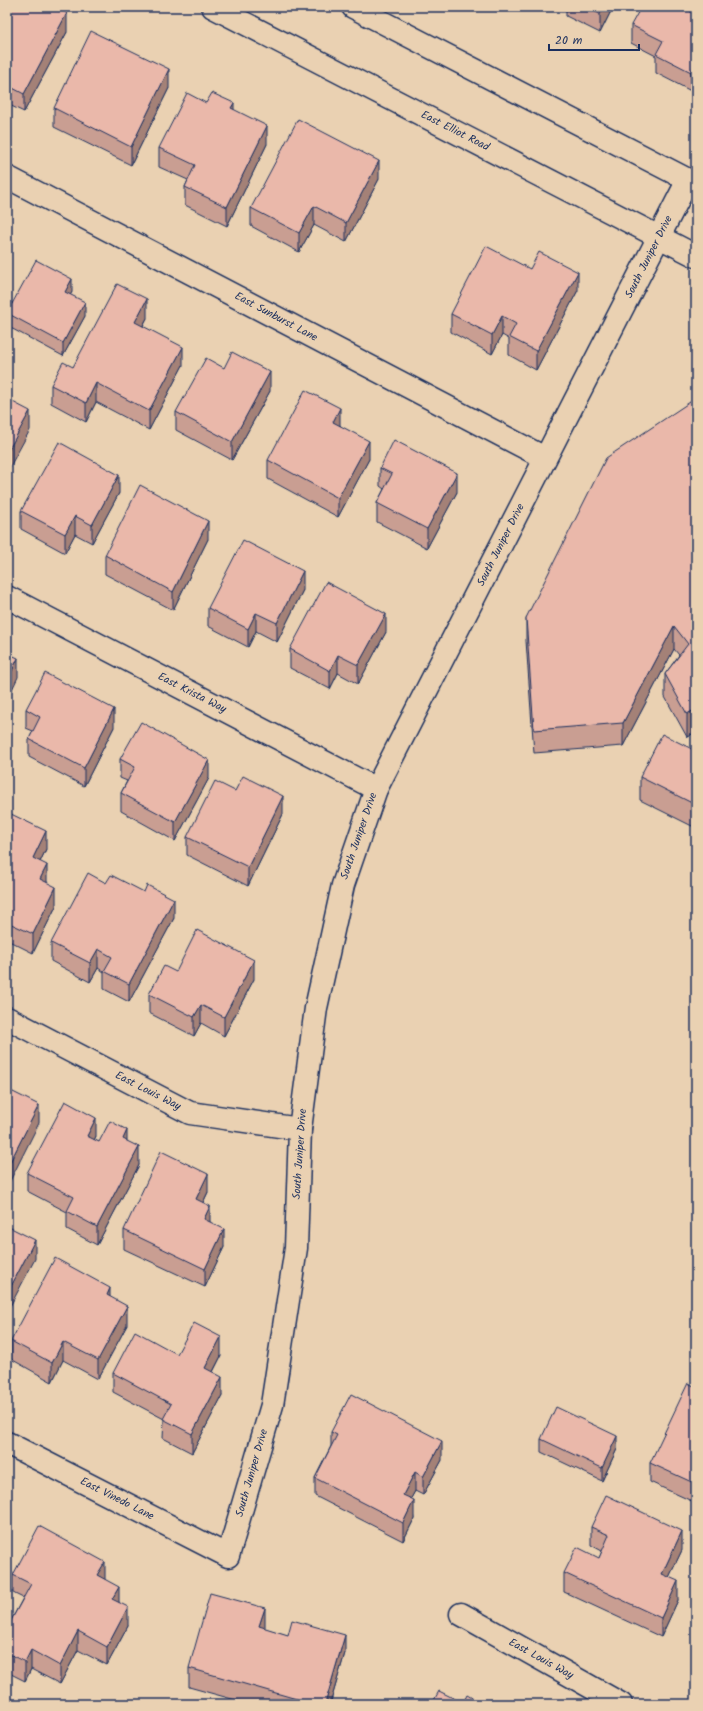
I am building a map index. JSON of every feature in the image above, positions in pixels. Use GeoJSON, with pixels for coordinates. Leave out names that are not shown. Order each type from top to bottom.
{"type":"FeatureCollection","features":[{"type":"Feature","properties":{"kind":"street","name":"East Elliot Road"},"geometry":{"type":"LineString","coordinates":[[213,7],[696,256]]}},
{"type":"Feature","properties":{"kind":"street"},"geometry":{"type":"LineString","coordinates":[[353,7],[692,182]]}},
{"type":"Feature","properties":{"kind":"street","name":"East Sunburst Lane"},"geometry":{"type":"LineString","coordinates":[[7,177],[545,458]]}},
{"type":"Feature","properties":{"kind":"street","name":"South Juniper Drive"},"geometry":{"type":"LineString","coordinates":[[228,1556],[272,1405],[296,1248],[300,1129],[316,1008],[343,885],[376,789],[660,237],[692,182]]}},
{"type":"Feature","properties":{"kind":"street","name":"East Krista Way"},"geometry":{"type":"LineString","coordinates":[[7,598],[376,789]]}},
{"type":"Feature","properties":{"kind":"street","name":"East Louis Way"},"geometry":{"type":"LineString","coordinates":[[7,1018],[190,1113],[300,1129]]}},
{"type":"Feature","properties":{"kind":"street","name":"East Vinedo Lane"},"geometry":{"type":"LineString","coordinates":[[7,1443],[228,1556]]}},
{"type":"Feature","properties":{"kind":"street","name":"East Louis Way"},"geometry":{"type":"LineString","coordinates":[[461,1614],[621,1704]]}},
{"type":"Feature","properties":{"kind":"building"},"geometry":{"type":"Polygon","coordinates":[[[7,7],[55,7],[67,13],[24,94],[7,85],[7,7]]]}},
{"type":"Feature","properties":{"kind":"building"},"geometry":{"type":"Polygon","coordinates":[[[585,7],[604,7],[600,14],[585,7]]]}},
{"type":"Feature","properties":{"kind":"building"},"geometry":{"type":"Polygon","coordinates":[[[641,7],[696,7],[696,62],[691,72],[656,54],[663,41],[631,25],[641,7]]]}},
{"type":"Feature","properties":{"kind":"building"},"geometry":{"type":"Polygon","coordinates":[[[91,31],[169,69],[131,147],[54,108],[91,31]]]}},
{"type":"Feature","properties":{"kind":"building"},"geometry":{"type":"Polygon","coordinates":[[[187,93],[206,103],[212,93],[234,103],[231,108],[267,126],[227,207],[185,187],[195,165],[159,148],[187,93]]]}},
{"type":"Feature","properties":{"kind":"building"},"geometry":{"type":"Polygon","coordinates":[[[298,119],[379,161],[346,223],[314,206],[299,233],[251,208],[298,119]]]}},
{"type":"Feature","properties":{"kind":"building"},"geometry":{"type":"Polygon","coordinates":[[[486,246],[530,269],[539,252],[578,272],[536,351],[509,337],[516,324],[502,316],[492,335],[451,314],[486,246]]]}},
{"type":"Feature","properties":{"kind":"building"},"geometry":{"type":"Polygon","coordinates":[[[36,260],[72,279],[65,292],[85,302],[63,343],[7,313],[36,260]]]}},
{"type":"Feature","properties":{"kind":"building"},"geometry":{"type":"Polygon","coordinates":[[[117,284],[147,299],[135,322],[183,347],[149,411],[96,383],[86,403],[51,385],[63,362],[73,367],[117,284]]]}},
{"type":"Feature","properties":{"kind":"building"},"geometry":{"type":"Polygon","coordinates":[[[232,352],[270,372],[232,442],[176,412],[206,358],[224,368],[232,352]]]}},
{"type":"Feature","properties":{"kind":"building"},"geometry":{"type":"Polygon","coordinates":[[[305,390],[340,408],[333,422],[369,441],[338,498],[268,460],[305,390]]]}},
{"type":"Feature","properties":{"kind":"building"},"geometry":{"type":"Polygon","coordinates":[[[696,398],[696,709],[687,714],[665,674],[688,644],[674,626],[623,723],[534,730],[526,618],[606,458],[696,398]]]}},
{"type":"Feature","properties":{"kind":"building"},"geometry":{"type":"Polygon","coordinates":[[[7,399],[30,411],[7,453],[7,399]]]}},
{"type":"Feature","properties":{"kind":"building"},"geometry":{"type":"Polygon","coordinates":[[[394,440],[457,473],[427,529],[377,503],[392,474],[380,468],[394,440]]]}},
{"type":"Feature","properties":{"kind":"building"},"geometry":{"type":"Polygon","coordinates":[[[59,442],[119,475],[92,525],[75,516],[65,534],[21,511],[59,442]]]}},
{"type":"Feature","properties":{"kind":"building"},"geometry":{"type":"Polygon","coordinates":[[[140,485],[208,521],[173,592],[105,555],[140,485]]]}},
{"type":"Feature","properties":{"kind":"building"},"geometry":{"type":"Polygon","coordinates":[[[243,540],[303,571],[277,623],[256,613],[248,629],[208,608],[243,540]]]}},
{"type":"Feature","properties":{"kind":"building"},"geometry":{"type":"Polygon","coordinates":[[[326,582],[386,614],[358,665],[338,655],[330,671],[290,649],[326,582]]]}},
{"type":"Feature","properties":{"kind":"building"},"geometry":{"type":"Polygon","coordinates":[[[7,653],[18,658],[7,681],[7,653]]]}},
{"type":"Feature","properties":{"kind":"building"},"geometry":{"type":"Polygon","coordinates":[[[45,673],[114,709],[84,768],[29,739],[40,717],[26,709],[45,673]]]}},
{"type":"Feature","properties":{"kind":"building"},"geometry":{"type":"Polygon","coordinates":[[[141,722],[209,760],[175,822],[121,793],[135,767],[120,759],[141,722]]]}},
{"type":"Feature","properties":{"kind":"building"},"geometry":{"type":"Polygon","coordinates":[[[662,734],[696,751],[696,805],[640,777],[662,734]]]}},
{"type":"Feature","properties":{"kind":"building"},"geometry":{"type":"Polygon","coordinates":[[[243,776],[283,796],[248,867],[187,837],[215,781],[235,791],[243,776]]]}},
{"type":"Feature","properties":{"kind":"building"},"geometry":{"type":"Polygon","coordinates":[[[7,812],[46,831],[33,858],[47,865],[40,879],[56,887],[33,934],[7,922],[7,812]]]}},
{"type":"Feature","properties":{"kind":"building"},"geometry":{"type":"Polygon","coordinates":[[[88,873],[106,883],[111,875],[144,892],[147,885],[174,899],[129,984],[104,971],[112,957],[98,949],[90,963],[51,943],[88,873]]]}},
{"type":"Feature","properties":{"kind":"building"},"geometry":{"type":"Polygon","coordinates":[[[197,930],[254,960],[224,1017],[201,1005],[194,1017],[149,994],[164,966],[176,972],[197,930]]]}},
{"type":"Feature","properties":{"kind":"building"},"geometry":{"type":"Polygon","coordinates":[[[7,1089],[39,1105],[7,1168],[7,1089]]]}},
{"type":"Feature","properties":{"kind":"building"},"geometry":{"type":"Polygon","coordinates":[[[65,1101],[96,1118],[87,1136],[99,1142],[110,1121],[127,1130],[123,1139],[139,1147],[97,1227],[67,1211],[74,1197],[27,1173],[65,1101]]]}},
{"type":"Feature","properties":{"kind":"building"},"geometry":{"type":"Polygon","coordinates":[[[161,1151],[208,1174],[196,1199],[210,1206],[204,1219],[224,1229],[205,1269],[124,1230],[161,1151]]]}},
{"type":"Feature","properties":{"kind":"building"},"geometry":{"type":"Polygon","coordinates":[[[7,1226],[35,1240],[7,1294],[7,1226]]]}},
{"type":"Feature","properties":{"kind":"building"},"geometry":{"type":"Polygon","coordinates":[[[55,1258],[110,1288],[107,1295],[127,1306],[98,1360],[63,1342],[52,1363],[11,1341],[55,1258]]]}},
{"type":"Feature","properties":{"kind":"building"},"geometry":{"type":"Polygon","coordinates":[[[194,1323],[221,1337],[205,1368],[222,1377],[192,1434],[163,1419],[171,1404],[113,1373],[135,1331],[177,1354],[194,1323]]]}},
{"type":"Feature","properties":{"kind":"building"},"geometry":{"type":"Polygon","coordinates":[[[688,1383],[696,1387],[696,1484],[650,1463],[688,1383]]]}},
{"type":"Feature","properties":{"kind":"building"},"geometry":{"type":"Polygon","coordinates":[[[351,1394],[442,1441],[423,1477],[415,1472],[403,1495],[414,1500],[403,1523],[315,1478],[337,1435],[331,1432],[351,1394]]]}},
{"type":"Feature","properties":{"kind":"building"},"geometry":{"type":"Polygon","coordinates":[[[556,1407],[617,1436],[602,1468],[541,1439],[556,1407]]]}},
{"type":"Feature","properties":{"kind":"building"},"geometry":{"type":"Polygon","coordinates":[[[606,1495],[682,1531],[662,1574],[678,1581],[661,1618],[564,1573],[577,1547],[599,1558],[609,1535],[591,1527],[606,1495]]]}},
{"type":"Feature","properties":{"kind":"building"},"geometry":{"type":"Polygon","coordinates":[[[39,1526],[105,1562],[97,1575],[119,1587],[112,1599],[128,1607],[107,1647],[78,1631],[60,1666],[31,1650],[25,1662],[7,1653],[7,1628],[31,1584],[13,1575],[39,1526]]]}},
{"type":"Feature","properties":{"kind":"building"},"geometry":{"type":"Polygon","coordinates":[[[210,1593],[265,1608],[259,1626],[288,1635],[292,1620],[345,1635],[325,1704],[314,1704],[189,1668],[210,1593]]]}},
{"type":"Feature","properties":{"kind":"building"},"geometry":{"type":"Polygon","coordinates":[[[439,1691],[463,1703],[467,1695],[483,1704],[432,1704],[439,1691]]]}}]}
